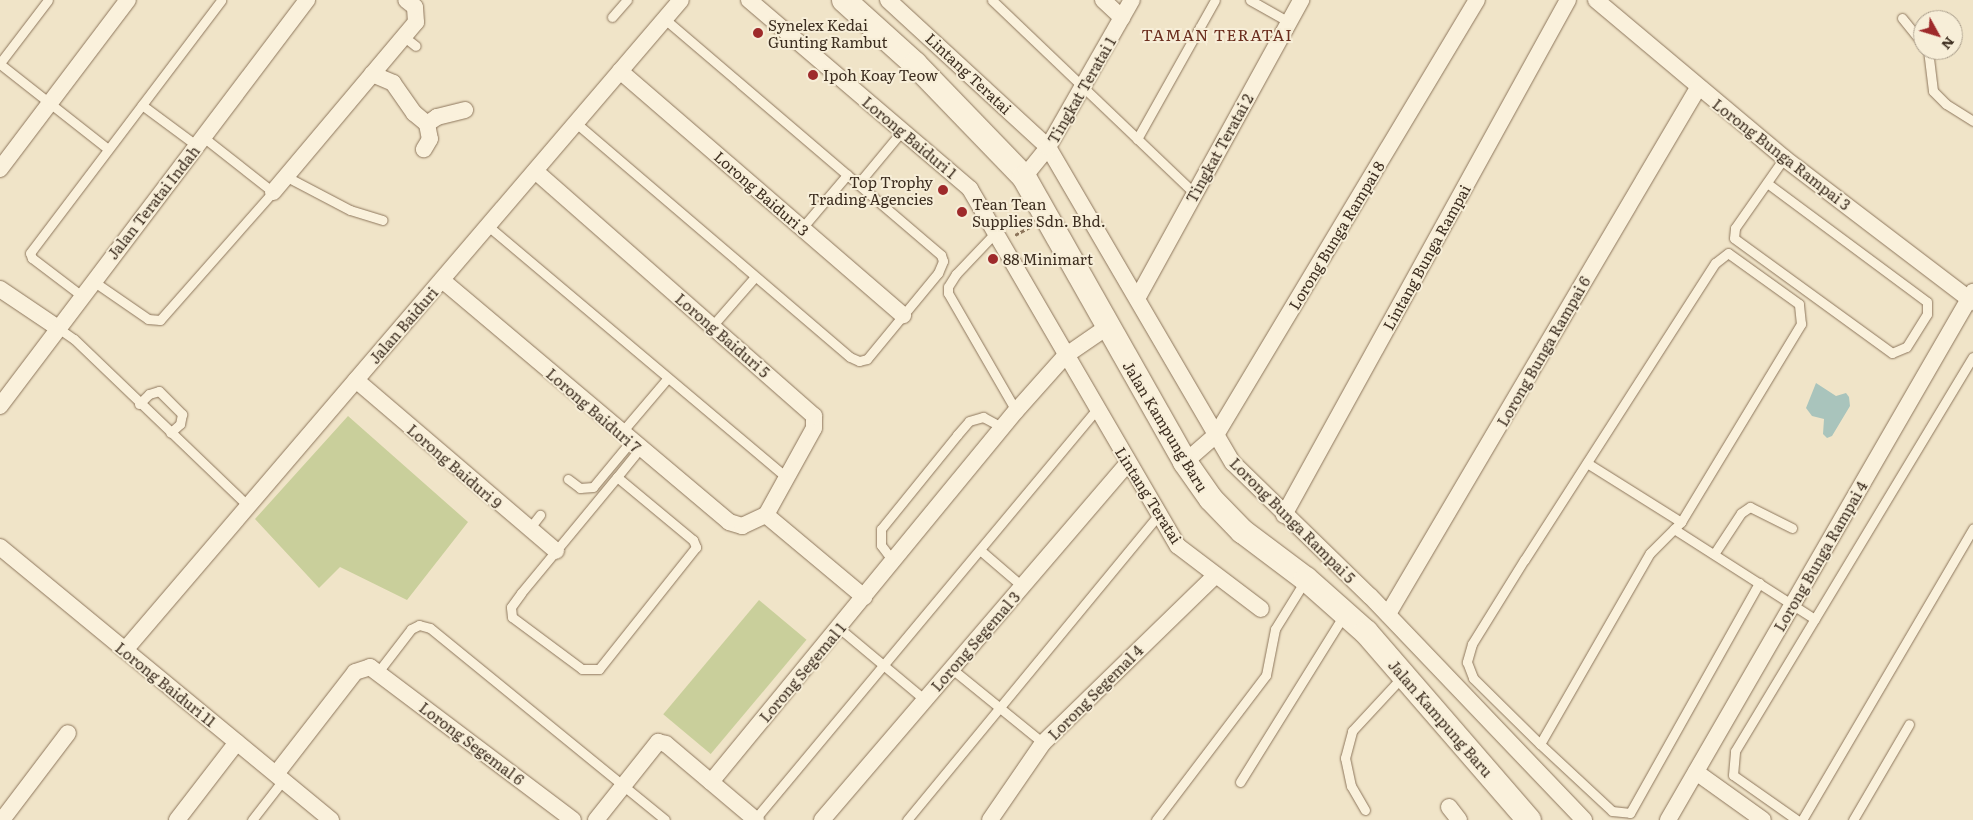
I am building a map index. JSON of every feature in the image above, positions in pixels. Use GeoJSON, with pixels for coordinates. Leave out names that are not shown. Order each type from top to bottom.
{"type":"FeatureCollection","features":[{"type":"Feature","properties":{"kind":"street"},"geometry":{"type":"LineString","coordinates":[[0,169],[128,0]]}},
{"type":"Feature","properties":{"kind":"street","name":"Jalan Teratai Indah"},"geometry":{"type":"LineString","coordinates":[[0,406],[92,281],[307,0]]}},
{"type":"Feature","properties":{"kind":"street"},"geometry":{"type":"LineString","coordinates":[[273,192],[388,54],[410,41],[418,15],[415,7],[406,0]]}},
{"type":"Feature","properties":{"kind":"street","name":"Jalan Baiduri"},"geometry":{"type":"LineString","coordinates":[[124,650],[681,0]]}},
{"type":"Feature","properties":{"kind":"street","name":"Lorong Baiduri 1"},"geometry":{"type":"LineString","coordinates":[[749,0],[970,188],[1065,356]]}},
{"type":"Feature","properties":{"kind":"street","name":"Jalan Kampung Baru"},"geometry":{"type":"LineString","coordinates":[[844,0],[915,64],[1024,177],[1107,327],[1185,462],[1211,499],[1242,531],[1346,612],[1404,675],[1529,820]]}},
{"type":"Feature","properties":{"kind":"street","name":"Lintang Teratai"},"geometry":{"type":"LineString","coordinates":[[888,0],[1048,147]]}},
{"type":"Feature","properties":{"kind":"street"},"geometry":{"type":"LineString","coordinates":[[1103,0],[1122,18]]}},
{"type":"Feature","properties":{"kind":"street","name":"Tingkat Teratai 1"},"geometry":{"type":"LineString","coordinates":[[1024,177],[1048,147],[1083,89],[1132,0]]}},
{"type":"Feature","properties":{"kind":"street","name":"Tingkat Teratai 2"},"geometry":{"type":"LineString","coordinates":[[1138,297],[1301,0]]}},
{"type":"Feature","properties":{"kind":"street","name":"Lorong Bunga Rampai 8"},"geometry":{"type":"LineString","coordinates":[[1185,462],[1216,435],[1477,0]]}},
{"type":"Feature","properties":{"kind":"street","name":"Lintang Bunga Rampai"},"geometry":{"type":"LineString","coordinates":[[1284,515],[1568,0]]}},
{"type":"Feature","properties":{"kind":"street","name":"Lorong Bunga Rampai 3"},"geometry":{"type":"LineString","coordinates":[[1596,0],[1698,88],[1784,158],[1972,298]]}},
{"type":"Feature","properties":{"kind":"street"},"geometry":{"type":"LineString","coordinates":[[388,54],[393,61],[393,83]]}},
{"type":"Feature","properties":{"kind":"street","name":"Lorong Baiduri 3"},"geometry":{"type":"LineString","coordinates":[[620,71],[903,315]]}},
{"type":"Feature","properties":{"kind":"street"},"geometry":{"type":"LineString","coordinates":[[372,74],[393,83],[414,114],[427,124],[430,139],[424,150]]}},
{"type":"Feature","properties":{"kind":"street","name":"Lorong Bunga Rampai 6"},"geometry":{"type":"LineString","coordinates":[[1388,614],[1698,88]]}},
{"type":"Feature","properties":{"kind":"street"},"geometry":{"type":"LineString","coordinates":[[427,124],[437,117],[465,110]]}},
{"type":"Feature","properties":{"kind":"street","name":"Lorong Bunga Rampai 5"},"geometry":{"type":"LineString","coordinates":[[1048,147],[1138,297],[1233,463],[1284,515],[1388,614],[1471,705],[1584,820]]}},
{"type":"Feature","properties":{"kind":"street","name":"Lorong Baiduri 5"},"geometry":{"type":"LineString","coordinates":[[535,171],[713,325],[814,416],[814,428],[759,519]]}},
{"type":"Feature","properties":{"kind":"street","name":"Lorong Baiduri 7"},"geometry":{"type":"LineString","coordinates":[[442,280],[729,522],[742,526],[759,519]]}},
{"type":"Feature","properties":{"kind":"street"},"geometry":{"type":"LineString","coordinates":[[0,289],[58,328]]}},
{"type":"Feature","properties":{"kind":"street","name":"Lorong Bunga Rampai 4"},"geometry":{"type":"LineString","coordinates":[[1668,820],[1972,298]]}},
{"type":"Feature","properties":{"kind":"street","name":"Lorong Segemal 1"},"geometry":{"type":"LineString","coordinates":[[711,782],[1002,427],[1065,356],[1107,327]]}},
{"type":"Feature","properties":{"kind":"street","name":"Lintang Teratai"},"geometry":{"type":"LineString","coordinates":[[1065,356],[1178,546],[1214,576],[1261,609]]}},
{"type":"Feature","properties":{"kind":"street","name":"Lorong Baiduri 9"},"geometry":{"type":"LineString","coordinates":[[356,380],[556,551]]}},
{"type":"Feature","properties":{"kind":"street","name":"Lorong Segemal 3"},"geometry":{"type":"LineString","coordinates":[[822,820],[1128,462]]}},
{"type":"Feature","properties":{"kind":"street"},"geometry":{"type":"LineString","coordinates":[[759,519],[864,597]]}},
{"type":"Feature","properties":{"kind":"street","name":"Lorong Baiduri 11"},"geometry":{"type":"LineString","coordinates":[[0,547],[331,820]]}},
{"type":"Feature","properties":{"kind":"street","name":"Lorong Segemal 4"},"geometry":{"type":"LineString","coordinates":[[990,820],[1044,743],[1214,576]]}},
{"type":"Feature","properties":{"kind":"street"},"geometry":{"type":"LineString","coordinates":[[279,777],[355,672],[374,670]]}},
{"type":"Feature","properties":{"kind":"street","name":"Lorong Segemal 6"},"geometry":{"type":"LineString","coordinates":[[374,670],[573,820]]}},
{"type":"Feature","properties":{"kind":"street"},"geometry":{"type":"LineString","coordinates":[[2,820],[68,733]]}},
{"type":"Feature","properties":{"kind":"street"},"geometry":{"type":"LineString","coordinates":[[177,820],[237,742]]}},
{"type":"Feature","properties":{"kind":"street"},"geometry":{"type":"LineString","coordinates":[[596,820],[621,784],[658,742],[666,744],[756,820]]}},
{"type":"Feature","properties":{"kind":"street"},"geometry":{"type":"LineString","coordinates":[[1696,772],[1763,820]]}},
{"type":"Feature","properties":{"kind":"lane"},"geometry":{"type":"LineString","coordinates":[[48,0],[0,64],[108,149]]}},
{"type":"Feature","properties":{"kind":"lane"},"geometry":{"type":"LineString","coordinates":[[82,296],[32,258],[30,253],[221,0]]}},
{"type":"Feature","properties":{"kind":"lane"},"geometry":{"type":"LineString","coordinates":[[612,17],[627,0]]}},
{"type":"Feature","properties":{"kind":"lane"},"geometry":{"type":"LineString","coordinates":[[992,0],[1194,193]]}},
{"type":"Feature","properties":{"kind":"lane"},"geometry":{"type":"LineString","coordinates":[[1137,140],[1215,0]]}},
{"type":"Feature","properties":{"kind":"lane"},"geometry":{"type":"LineString","coordinates":[[1250,0],[1289,22]]}},
{"type":"Feature","properties":{"kind":"lane"},"geometry":{"type":"LineString","coordinates":[[1902,18],[1913,32]]}},
{"type":"Feature","properties":{"kind":"lane"},"geometry":{"type":"LineString","coordinates":[[576,123],[754,278],[859,362],[867,359],[938,273],[943,261],[942,255],[665,19]]}},
{"type":"Feature","properties":{"kind":"lane"},"geometry":{"type":"LineString","coordinates":[[1929,60],[1933,91],[1946,104],[1973,121]]}},
{"type":"Feature","properties":{"kind":"lane"},"geometry":{"type":"LineString","coordinates":[[92,281],[148,319],[160,320],[273,192],[200,141],[142,105]]}},
{"type":"Feature","properties":{"kind":"lane"},"geometry":{"type":"LineString","coordinates":[[858,184],[902,131]]}},
{"type":"Feature","properties":{"kind":"lane"},"geometry":{"type":"LineString","coordinates":[[1767,183],[1927,302],[1927,314],[1906,347],[1892,353],[1734,238],[1735,228],[1784,158]]}},
{"type":"Feature","properties":{"kind":"lane"},"geometry":{"type":"LineString","coordinates":[[802,228],[847,175]]}},
{"type":"Feature","properties":{"kind":"lane"},"geometry":{"type":"LineString","coordinates":[[286,177],[350,210],[384,220]]}},
{"type":"Feature","properties":{"kind":"lane"},"geometry":{"type":"LineString","coordinates":[[488,226],[667,379],[786,477]]}},
{"type":"Feature","properties":{"kind":"lane"},"geometry":{"type":"LineString","coordinates":[[998,238],[956,274],[948,287],[948,293],[1016,411]]}},
{"type":"Feature","properties":{"kind":"lane"},"geometry":{"type":"LineString","coordinates":[[1540,744],[1650,553],[1678,526],[1801,324],[1799,304],[1728,253],[1715,263],[1587,462],[1472,644],[1467,662],[1473,678],[1540,744],[1612,811],[1630,813],[1759,583]]}},
{"type":"Feature","properties":{"kind":"lane"},"geometry":{"type":"LineString","coordinates":[[713,325],[754,278]]}},
{"type":"Feature","properties":{"kind":"lane"},"geometry":{"type":"LineString","coordinates":[[58,328],[74,339],[139,404],[248,506]]}},
{"type":"Feature","properties":{"kind":"lane"},"geometry":{"type":"LineString","coordinates":[[1797,820],[1733,775],[1735,751],[1973,357]]}},
{"type":"Feature","properties":{"kind":"lane"},"geometry":{"type":"LineString","coordinates":[[617,477],[693,540],[696,547],[599,669],[582,669],[512,617],[511,607],[617,477],[631,441],[667,379]]}},
{"type":"Feature","properties":{"kind":"lane"},"geometry":{"type":"LineString","coordinates":[[139,404],[149,394],[159,390],[182,414],[180,424],[170,433]]}},
{"type":"Feature","properties":{"kind":"lane"},"geometry":{"type":"LineString","coordinates":[[756,820],[1097,409]]}},
{"type":"Feature","properties":{"kind":"lane"},"geometry":{"type":"LineString","coordinates":[[893,561],[881,545],[882,528],[957,435],[969,421],[983,417],[1002,427]]}},
{"type":"Feature","properties":{"kind":"lane"},"geometry":{"type":"LineString","coordinates":[[568,479],[580,488],[593,487],[631,441]]}},
{"type":"Feature","properties":{"kind":"lane"},"geometry":{"type":"LineString","coordinates":[[1587,462],[1678,526],[1714,554],[1815,618]]}},
{"type":"Feature","properties":{"kind":"lane"},"geometry":{"type":"LineString","coordinates":[[1714,554],[1741,513],[1750,507],[1792,528]]}},
{"type":"Feature","properties":{"kind":"lane"},"geometry":{"type":"LineString","coordinates":[[907,820],[1159,514]]}},
{"type":"Feature","properties":{"kind":"lane"},"geometry":{"type":"LineString","coordinates":[[529,529],[540,515]]}},
{"type":"Feature","properties":{"kind":"lane"},"geometry":{"type":"LineString","coordinates":[[1802,820],[1973,528]]}},
{"type":"Feature","properties":{"kind":"lane"},"geometry":{"type":"LineString","coordinates":[[980,550],[1022,586]]}},
{"type":"Feature","properties":{"kind":"lane"},"geometry":{"type":"LineString","coordinates":[[1156,820],[1266,675],[1275,629],[1306,579]]}},
{"type":"Feature","properties":{"kind":"lane"},"geometry":{"type":"LineString","coordinates":[[1240,782],[1346,612]]}},
{"type":"Feature","properties":{"kind":"lane"},"geometry":{"type":"LineString","coordinates":[[374,670],[410,630],[419,625],[430,628],[665,820]]}},
{"type":"Feature","properties":{"kind":"lane"},"geometry":{"type":"LineString","coordinates":[[839,628],[925,700]]}},
{"type":"Feature","properties":{"kind":"lane"},"geometry":{"type":"LineString","coordinates":[[952,669],[999,709],[1044,743]]}},
{"type":"Feature","properties":{"kind":"lane"},"geometry":{"type":"LineString","coordinates":[[1365,810],[1351,786],[1345,758],[1352,731],[1404,675]]}},
{"type":"Feature","properties":{"kind":"lane"},"geometry":{"type":"LineString","coordinates":[[1854,820],[1909,724]]}},
{"type":"Feature","properties":{"kind":"lane"},"geometry":{"type":"LineString","coordinates":[[252,820],[279,777]]}},
{"type":"Feature","properties":{"kind":"path"},"geometry":{"type":"LineString","coordinates":[[998,238],[1046,218]]}},
{"type":"Feature","properties":{"kind":"green space"},"geometry":{"type":"Polygon","coordinates":[[[348,416],[468,522],[407,600],[340,567],[319,588],[255,519],[348,416]]]}},
{"type":"Feature","properties":{"kind":"green space"},"geometry":{"type":"Polygon","coordinates":[[[759,600],[806,640],[711,754],[663,714],[759,600]]]}},
{"type":"Feature","properties":{"kind":"water"},"geometry":{"type":"Polygon","coordinates":[[[1816,383],[1836,396],[1846,393],[1849,397],[1850,406],[1832,436],[1827,438],[1823,434],[1824,419],[1812,416],[1806,408],[1816,383]]]}},
{"type":"Feature","properties":{"kind":"place","name":"Synelex Kedai Gunting Rambut"},"geometry":{"type":"Point","coordinates":[758,33]}},
{"type":"Feature","properties":{"kind":"place","name":"Ipoh Koay Teow"},"geometry":{"type":"Point","coordinates":[813,75]}},
{"type":"Feature","properties":{"kind":"place","name":"Top Trophy Trading Agencies"},"geometry":{"type":"Point","coordinates":[943,190]}},
{"type":"Feature","properties":{"kind":"place","name":"Tean Tean Supplies Sdn. Bhd."},"geometry":{"type":"Point","coordinates":[962,212]}},
{"type":"Feature","properties":{"kind":"place","name":"88 Minimart"},"geometry":{"type":"Point","coordinates":[993,259]}},
{"type":"Feature","properties":{"kind":"district","name":"TAMAN TERATAI"},"geometry":{"type":"Point","coordinates":[1217,34]}}]}
